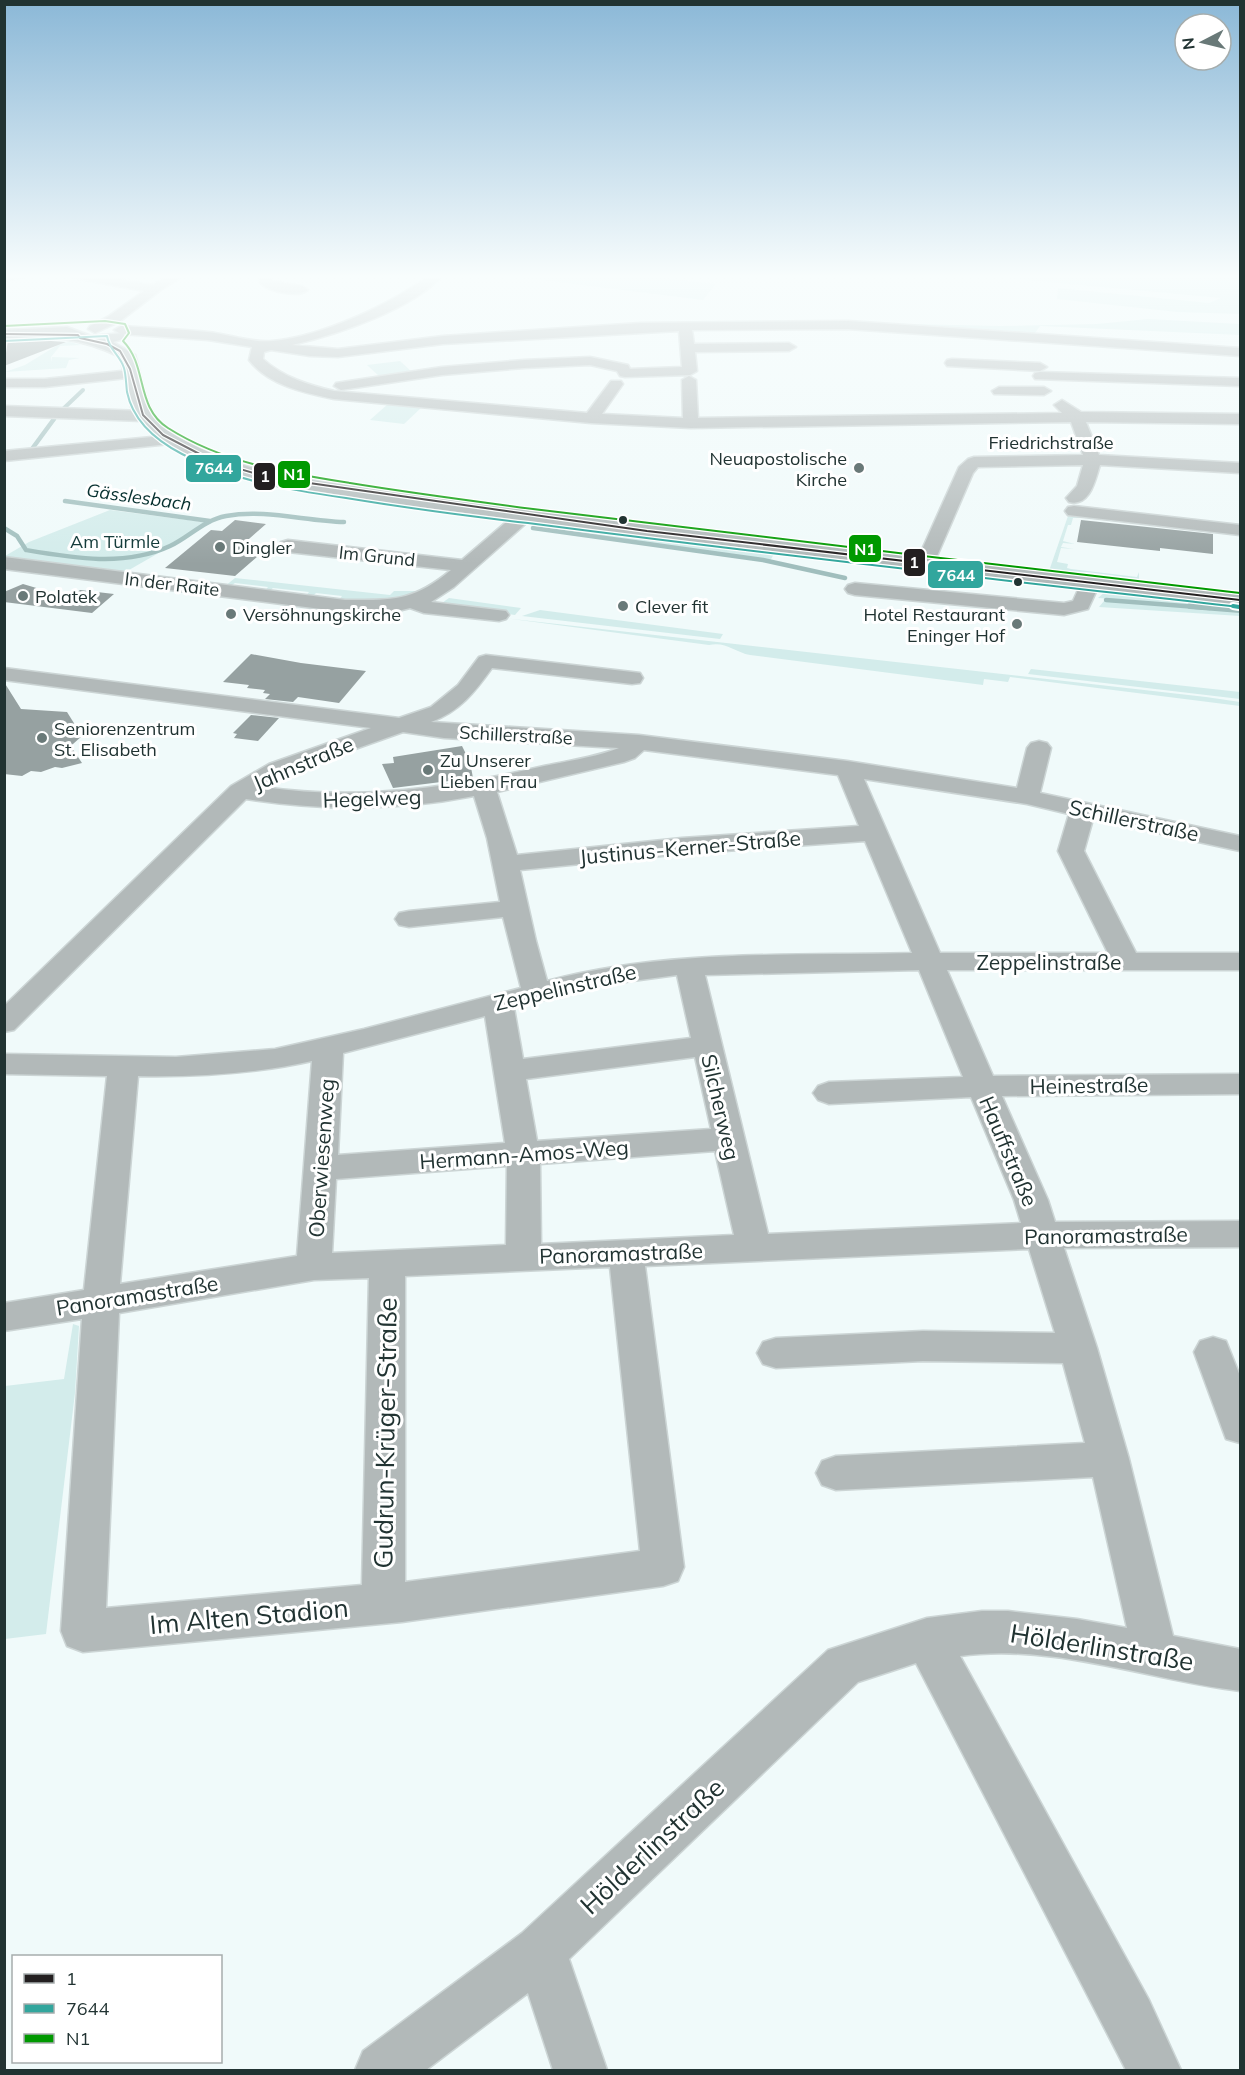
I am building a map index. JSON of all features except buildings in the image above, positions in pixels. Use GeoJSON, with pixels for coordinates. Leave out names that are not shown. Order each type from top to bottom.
{"type":"FeatureCollection","features":[{"type":"Feature","properties":{"kind":"main road"},"geometry":{"type":"LineString","coordinates":[[130,371],[142,416],[173,440],[228,466],[274,479],[417,502],[1240,600]]}},
{"type":"Feature","properties":{"kind":"street"},"geometry":{"type":"LineString","coordinates":[[266,371],[315,392],[591,418],[692,423],[1077,417],[1240,419]]}},
{"type":"Feature","properties":{"kind":"street"},"geometry":{"type":"LineString","coordinates":[[315,392],[358,382],[444,371]]}},
{"type":"Feature","properties":{"kind":"street"},"geometry":{"type":"LineString","coordinates":[[591,418],[620,379],[622,371]]}},
{"type":"Feature","properties":{"kind":"street"},"geometry":{"type":"LineString","coordinates":[[688,371],[692,423]]}},
{"type":"Feature","properties":{"kind":"street"},"geometry":{"type":"LineString","coordinates":[[998,371],[1041,378],[1240,382]]}},
{"type":"Feature","properties":{"kind":"street"},"geometry":{"type":"LineString","coordinates":[[1041,371],[1041,378],[1077,417],[1094,460],[1085,488],[1074,504],[1240,530]]}},
{"type":"Feature","properties":{"kind":"street"},"geometry":{"type":"LineString","coordinates":[[4,383],[45,383],[131,374]]}},
{"type":"Feature","properties":{"kind":"street"},"geometry":{"type":"LineString","coordinates":[[584,377],[620,379],[689,375]]}},
{"type":"Feature","properties":{"kind":"street"},"geometry":{"type":"LineString","coordinates":[[999,391],[1041,378]]}},
{"type":"Feature","properties":{"kind":"street"},"geometry":{"type":"LineString","coordinates":[[4,411],[142,416]]}},
{"type":"Feature","properties":{"kind":"street"},"geometry":{"type":"LineString","coordinates":[[4,456],[173,440]]}},
{"type":"Feature","properties":{"kind":"street","name":"Friedrichstraße"},"geometry":{"type":"LineString","coordinates":[[925,563],[965,471],[974,462],[1094,460],[1240,468]]}},
{"type":"Feature","properties":{"kind":"street","name":"In der Raite"},"geometry":{"type":"LineString","coordinates":[[4,563],[345,606],[383,607],[414,602],[435,591],[525,515]]}},
{"type":"Feature","properties":{"kind":"street","name":"Im Grund"},"geometry":{"type":"LineString","coordinates":[[288,546],[466,566]]}},
{"type":"Feature","properties":{"kind":"street"},"geometry":{"type":"LineString","coordinates":[[855,589],[1064,609],[1081,605],[1090,582]]}},
{"type":"Feature","properties":{"kind":"street"},"geometry":{"type":"LineString","coordinates":[[414,602],[424,607],[499,615]]}},
{"type":"Feature","properties":{"kind":"street","name":"Jahnstraße"},"geometry":{"type":"LineString","coordinates":[[4,1023],[240,791],[277,770],[396,725],[439,712],[466,690],[486,661],[632,678]]}},
{"type":"Feature","properties":{"kind":"street","name":"Schillerstraße"},"geometry":{"type":"LineString","coordinates":[[4,674],[444,731],[639,742],[847,768],[1027,797],[1240,843]]}},
{"type":"Feature","properties":{"kind":"street","name":"Hegelweg"},"geometry":{"type":"LineString","coordinates":[[240,791],[328,802],[434,796],[616,757],[627,753],[639,742]]}},
{"type":"Feature","properties":{"kind":"street"},"geometry":{"type":"LineString","coordinates":[[1027,797],[1039,747]]}},
{"type":"Feature","properties":{"kind":"street","name":"Hauffstraße"},"geometry":{"type":"LineString","coordinates":[[847,768],[1031,1200],[1078,1348],[1109,1459],[1155,1653]]}},
{"type":"Feature","properties":{"kind":"street"},"geometry":{"type":"LineString","coordinates":[[483,787],[497,826],[526,960],[537,992]]}},
{"type":"Feature","properties":{"kind":"street"},"geometry":{"type":"LineString","coordinates":[[1083,809],[1071,851],[1126,962]]}},
{"type":"Feature","properties":{"kind":"street","name":"Justinus-Kerner-Straße"},"geometry":{"type":"LineString","coordinates":[[506,864],[682,846],[874,832]]}},
{"type":"Feature","properties":{"kind":"street"},"geometry":{"type":"LineString","coordinates":[[409,920],[516,908]]}},
{"type":"Feature","properties":{"kind":"street","name":"Zeppelinstraße"},"geometry":{"type":"LineString","coordinates":[[4,1064],[223,1065],[275,1059],[328,1049],[614,973],[689,965],[929,961],[1240,962]]}},
{"type":"Feature","properties":{"kind":"street","name":"Silcherweg"},"geometry":{"type":"LineString","coordinates":[[689,965],[754,1248]]}},
{"type":"Feature","properties":{"kind":"street"},"geometry":{"type":"LineString","coordinates":[[498,1002],[523,1154],[524,1257]]}},
{"type":"Feature","properties":{"kind":"street"},"geometry":{"type":"LineString","coordinates":[[509,1071],[707,1046]]}},
{"type":"Feature","properties":{"kind":"street","name":"Oberwiesenweg"},"geometry":{"type":"LineString","coordinates":[[314,1267],[328,1049]]}},
{"type":"Feature","properties":{"kind":"street","name":"Im Alten Stadion"},"geometry":{"type":"LineString","coordinates":[[123,1066],[101,1300],[83,1631],[383,1603],[663,1567],[626,1252]]}},
{"type":"Feature","properties":{"kind":"street","name":"Heinestraße"},"geometry":{"type":"LineString","coordinates":[[829,1093],[982,1086],[1240,1084]]}},
{"type":"Feature","properties":{"kind":"street","name":"Hermann-Amos-Weg"},"geometry":{"type":"LineString","coordinates":[[320,1168],[728,1139]]}},
{"type":"Feature","properties":{"kind":"street","name":"Panoramastraße"},"geometry":{"type":"LineString","coordinates":[[4,1317],[314,1267],[1043,1235],[1240,1234]]}},
{"type":"Feature","properties":{"kind":"street","name":"Gudrun-Krüger-Straße"},"geometry":{"type":"LineString","coordinates":[[383,1603],[387,1263]]}},
{"type":"Feature","properties":{"kind":"street"},"geometry":{"type":"LineString","coordinates":[[776,1353],[922,1346],[1078,1348]]}},
{"type":"Feature","properties":{"kind":"street"},"geometry":{"type":"LineString","coordinates":[[1213,1352],[1240,1427]]}},
{"type":"Feature","properties":{"kind":"street"},"geometry":{"type":"LineString","coordinates":[[836,1473],[1109,1459]]}},
{"type":"Feature","properties":{"kind":"street","name":"Hölderlinstraße"},"geometry":{"type":"LineString","coordinates":[[382,2070],[540,1951],[844,1665],[927,1639],[982,1632],[1008,1632],[1155,1653],[1240,1670]]}},
{"type":"Feature","properties":{"kind":"street"},"geometry":{"type":"LineString","coordinates":[[927,1639],[1130,2019],[1154,2070]]}},
{"type":"Feature","properties":{"kind":"street"},"geometry":{"type":"LineString","coordinates":[[540,1951],[580,2070]]}},
{"type":"Feature","properties":{"kind":"green space"},"geometry":{"type":"Polygon","coordinates":[[[373,371],[411,371],[413,373],[380,377],[373,371]]]}},
{"type":"Feature","properties":{"kind":"green space"},"geometry":{"type":"Polygon","coordinates":[[[388,404],[422,407],[404,424],[370,420],[388,404]]]}},
{"type":"Feature","properties":{"kind":"green space","name":"Am Türmle"},"geometry":{"type":"Polygon","coordinates":[[[110,510],[211,523],[122,574],[5,559],[5,556],[29,542],[110,510]]]}},
{"type":"Feature","properties":{"kind":"green space"},"geometry":{"type":"Polygon","coordinates":[[[1083,514],[1082,518],[1073,518],[1063,541],[1075,544],[1063,543],[1061,547],[1074,549],[1061,548],[1057,562],[1068,564],[1067,568],[1071,569],[1137,577],[1139,572],[1139,579],[1087,572],[1049,571],[1068,516],[1077,517],[1083,514]]]}},
{"type":"Feature","properties":{"kind":"green space"},"geometry":{"type":"Polygon","coordinates":[[[542,525],[775,552],[770,561],[536,527],[542,525]]]}},
{"type":"Feature","properties":{"kind":"green space"},"geometry":{"type":"Polygon","coordinates":[[[235,578],[390,595],[394,591],[423,591],[394,601],[338,601],[342,596],[316,593],[311,598],[305,597],[309,592],[273,588],[264,592],[268,587],[235,583],[224,587],[235,578]]]}},
{"type":"Feature","properties":{"kind":"green space"},"geometry":{"type":"Polygon","coordinates":[[[1105,592],[1240,606],[1240,609],[1098,598],[1105,592]]]}},
{"type":"Feature","properties":{"kind":"green space"},"geometry":{"type":"Polygon","coordinates":[[[449,598],[521,608],[515,615],[439,605],[449,598]]]}},
{"type":"Feature","properties":{"kind":"green space"},"geometry":{"type":"Polygon","coordinates":[[[1104,601],[1240,611],[1240,616],[1099,607],[1104,601]]]}},
{"type":"Feature","properties":{"kind":"green space"},"geometry":{"type":"Polygon","coordinates":[[[540,610],[723,634],[720,639],[522,616],[540,610]]]}},
{"type":"Feature","properties":{"kind":"green space"},"geometry":{"type":"Polygon","coordinates":[[[504,618],[1206,697],[1240,702],[1240,706],[1010,677],[1008,682],[984,679],[983,685],[750,655],[720,644],[709,645],[504,618]]]}},
{"type":"Feature","properties":{"kind":"green space"},"geometry":{"type":"Polygon","coordinates":[[[1031,669],[1240,692],[1240,699],[1028,674],[1031,669]]]}},
{"type":"Feature","properties":{"kind":"green space"},"geometry":{"type":"Polygon","coordinates":[[[73,1324],[79,1326],[75,1393],[46,1634],[5,1639],[5,1386],[64,1379],[73,1324]]]}},
{"type":"Feature","properties":{"kind":"waterway","name":"Gässlesbach"},"geometry":{"type":"LineString","coordinates":[[62,410],[83,390]]}},
{"type":"Feature","properties":{"kind":"waterway","name":"Gässlesbach"},"geometry":{"type":"LineString","coordinates":[[53,420],[57,415]]}},
{"type":"Feature","properties":{"kind":"waterway","name":"Gässlesbach"},"geometry":{"type":"LineString","coordinates":[[29,453],[54,419]]}},
{"type":"Feature","properties":{"kind":"waterway","name":"Gässlesbach"},"geometry":{"type":"LineString","coordinates":[[65,501],[210,521]]}},
{"type":"Feature","properties":{"kind":"waterway"},"geometry":{"type":"LineString","coordinates":[[4,528],[17,536],[26,550],[80,558],[117,559],[153,553],[170,546],[211,521],[226,516],[255,514],[344,522]]}},
{"type":"Feature","properties":{"kind":"waterway"},"geometry":{"type":"LineString","coordinates":[[533,528],[763,560],[845,578]]}},
{"type":"Feature","properties":{"kind":"waterway"},"geometry":{"type":"LineString","coordinates":[[1106,600],[1210,608]]}},
{"type":"Feature","properties":{"kind":"waterway"},"geometry":{"type":"LineString","coordinates":[[1190,606],[1240,610]]}},
{"type":"Feature","properties":{"kind":"transit line","name":"7644"},"geometry":{"type":"LineString","coordinates":[[125,371],[130,402],[140,421],[154,436],[181,454],[200,463],[240,478],[282,488],[600,533],[1239,607]]}},
{"type":"Feature","properties":{"kind":"transit line","name":"1"},"geometry":{"type":"LineString","coordinates":[[130,371],[143,415],[163,435],[178,445],[213,461],[284,481],[647,531],[1240,600]]}},
{"type":"Feature","properties":{"kind":"transit line","name":"N1"},"geometry":{"type":"LineString","coordinates":[[139,371],[147,404],[157,419],[166,427],[209,451],[280,472],[398,491],[620,520],[1240,593]]}},
{"type":"Feature","properties":{"kind":"place","name":"Neuapostolische Kirche"},"geometry":{"type":"Point","coordinates":[859,468]}},
{"type":"Feature","properties":{"kind":"place","name":"Dingler"},"geometry":{"type":"Point","coordinates":[220,547]}},
{"type":"Feature","properties":{"kind":"place","name":"Polatek"},"geometry":{"type":"Point","coordinates":[23,596]}},
{"type":"Feature","properties":{"kind":"place","name":"Clever fit"},"geometry":{"type":"Point","coordinates":[623,606]}},
{"type":"Feature","properties":{"kind":"place","name":"Versöhnungskirche"},"geometry":{"type":"Point","coordinates":[231,614]}},
{"type":"Feature","properties":{"kind":"place","name":"Hotel Restaurant Eninger Hof"},"geometry":{"type":"Point","coordinates":[1017,624]}},
{"type":"Feature","properties":{"kind":"place","name":"Seniorenzentrum St. Elisabeth"},"geometry":{"type":"Point","coordinates":[42,738]}},
{"type":"Feature","properties":{"kind":"place","name":"Zu Unserer Lieben Frau"},"geometry":{"type":"Point","coordinates":[428,770]}}]}
